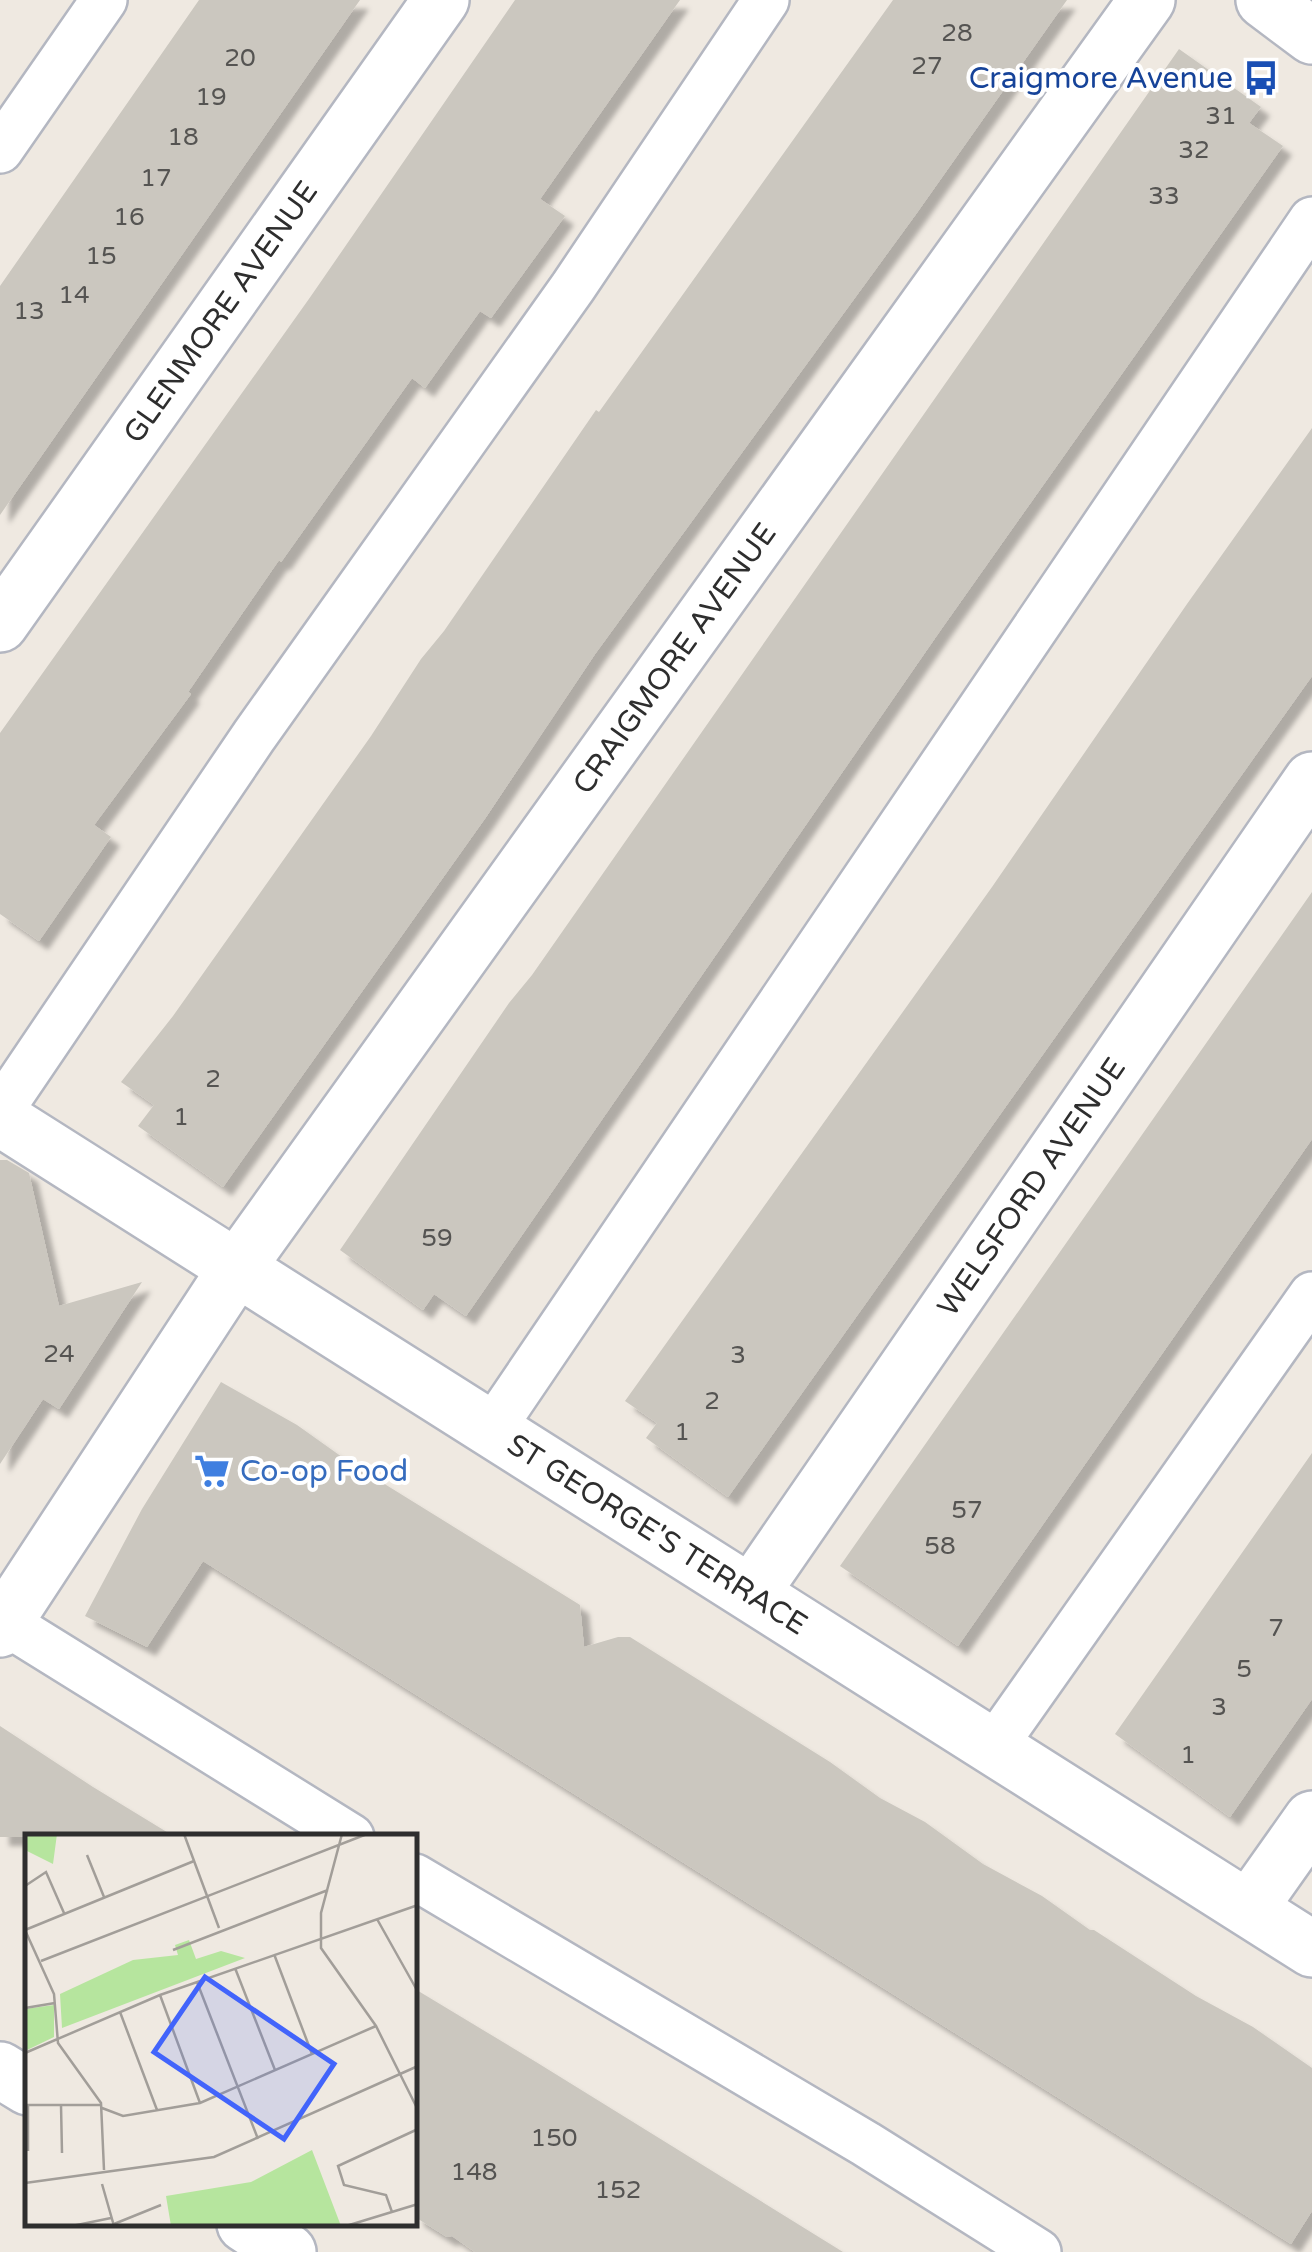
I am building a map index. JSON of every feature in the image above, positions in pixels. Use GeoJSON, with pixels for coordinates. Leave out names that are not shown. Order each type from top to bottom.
{"type":"FeatureCollection","features":[{"type":"Feature","properties":{"kind":"street","name":"GLENMORE AVENUE"},"geometry":{"type":"LineString","coordinates":[[0,624],[440,0]]}},
{"type":"Feature","properties":{"kind":"street","name":"CRAIGMORE AVENUE"},"geometry":{"type":"LineString","coordinates":[[2,1624],[236,1269],[1148,0]]}},
{"type":"Feature","properties":{"kind":"street"},"geometry":{"type":"LineString","coordinates":[[1264,0],[1312,36]]}},
{"type":"Feature","properties":{"kind":"street","name":"WELSFORD AVENUE"},"geometry":{"type":"LineString","coordinates":[[752,1592],[1312,780]]}},
{"type":"Feature","properties":{"kind":"street","name":"ST GEORGE'S TERRACE"},"geometry":{"type":"LineString","coordinates":[[0,1115],[236,1269],[1312,1948]]}},
{"type":"Feature","properties":{"kind":"street"},"geometry":{"type":"LineString","coordinates":[[1249,1908],[1312,1820]]}},
{"type":"Feature","properties":{"kind":"street"},"geometry":{"type":"LineString","coordinates":[[0,2070],[25,2085]]}},
{"type":"Feature","properties":{"kind":"street"},"geometry":{"type":"LineString","coordinates":[[250,2227],[288,2252]]}},
{"type":"Feature","properties":{"kind":"lane"},"geometry":{"type":"LineString","coordinates":[[0,150],[104,0]]}},
{"type":"Feature","properties":{"kind":"lane"},"geometry":{"type":"LineString","coordinates":[[0,1115],[254,736],[573,287],[766,0]]}},
{"type":"Feature","properties":{"kind":"lane"},"geometry":{"type":"LineString","coordinates":[[492,1429],[1312,220]]}},
{"type":"Feature","properties":{"kind":"lane"},"geometry":{"type":"LineString","coordinates":[[994,1746],[1312,1296]]}},
{"type":"Feature","properties":{"kind":"lane"},"geometry":{"type":"LineString","coordinates":[[2,1624],[346,1834]]}},
{"type":"Feature","properties":{"kind":"lane"},"geometry":{"type":"LineString","coordinates":[[418,1879],[866,2144],[1038,2252]]}},
{"type":"Feature","properties":{"kind":"building"},"geometry":{"type":"Polygon","coordinates":[[[199,0],[360,0],[0,515],[0,286],[199,0]]]}},
{"type":"Feature","properties":{"kind":"building"},"geometry":{"type":"Polygon","coordinates":[[[515,0],[680,0],[540,199],[565,216],[491,318],[480,311],[425,388],[412,378],[279,560],[188,692],[191,694],[94,825],[111,837],[39,941],[0,914],[0,733],[311,296],[515,0]]]}},
{"type":"Feature","properties":{"kind":"building"},"geometry":{"type":"Polygon","coordinates":[[[893,0],[1067,0],[595,654],[486,817],[223,1187],[138,1126],[154,1105],[121,1082],[173,1016],[596,410],[599,412],[893,0]]]}},
{"type":"Feature","properties":{"kind":"building"},"geometry":{"type":"Polygon","coordinates":[[[1179,49],[1261,107],[1249,123],[1283,146],[942,628],[466,1316],[434,1294],[423,1310],[340,1250],[1179,49]]]}},
{"type":"Feature","properties":{"kind":"building"},"geometry":{"type":"Polygon","coordinates":[[[1312,428],[1312,676],[728,1497],[646,1438],[657,1423],[625,1401],[992,887],[1312,428]]]}},
{"type":"Feature","properties":{"kind":"building"},"geometry":{"type":"Polygon","coordinates":[[[1312,892],[1312,1139],[958,1646],[840,1566],[1312,892]]]}},
{"type":"Feature","properties":{"kind":"building"},"geometry":{"type":"Polygon","coordinates":[[[0,1160],[29,1173],[59,1306],[142,1282],[59,1409],[43,1399],[0,1464],[0,1160]]]}},
{"type":"Feature","properties":{"kind":"building"},"geometry":{"type":"Polygon","coordinates":[[[221,1382],[297,1425],[349,1462],[580,1605],[584,1647],[630,1637],[830,1762],[880,1798],[925,1822],[983,1864],[1042,1896],[1312,2068],[1312,2211],[1291,2244],[203,1561],[147,1647],[85,1616],[142,1509],[221,1382]]]}},
{"type":"Feature","properties":{"kind":"building"},"geometry":{"type":"Polygon","coordinates":[[[1312,1453],[1312,1699],[1230,1817],[1115,1734],[1312,1453]]]}},
{"type":"Feature","properties":{"kind":"building"},"geometry":{"type":"Polygon","coordinates":[[[0,1726],[170,1834],[25,1834],[0,1837],[0,1726]]]}},
{"type":"Feature","properties":{"kind":"building"},"geometry":{"type":"Polygon","coordinates":[[[418,1991],[843,2252],[475,2252],[452,2236],[447,2237],[418,2219],[418,1991]]]}},
{"type":"Feature","properties":{"kind":"place","name":"Craigmore Avenue"},"geometry":{"type":"Point","coordinates":[1261,78]}},
{"type":"Feature","properties":{"kind":"place","name":"Co-op Food"},"geometry":{"type":"Point","coordinates":[212,1471]}}]}
